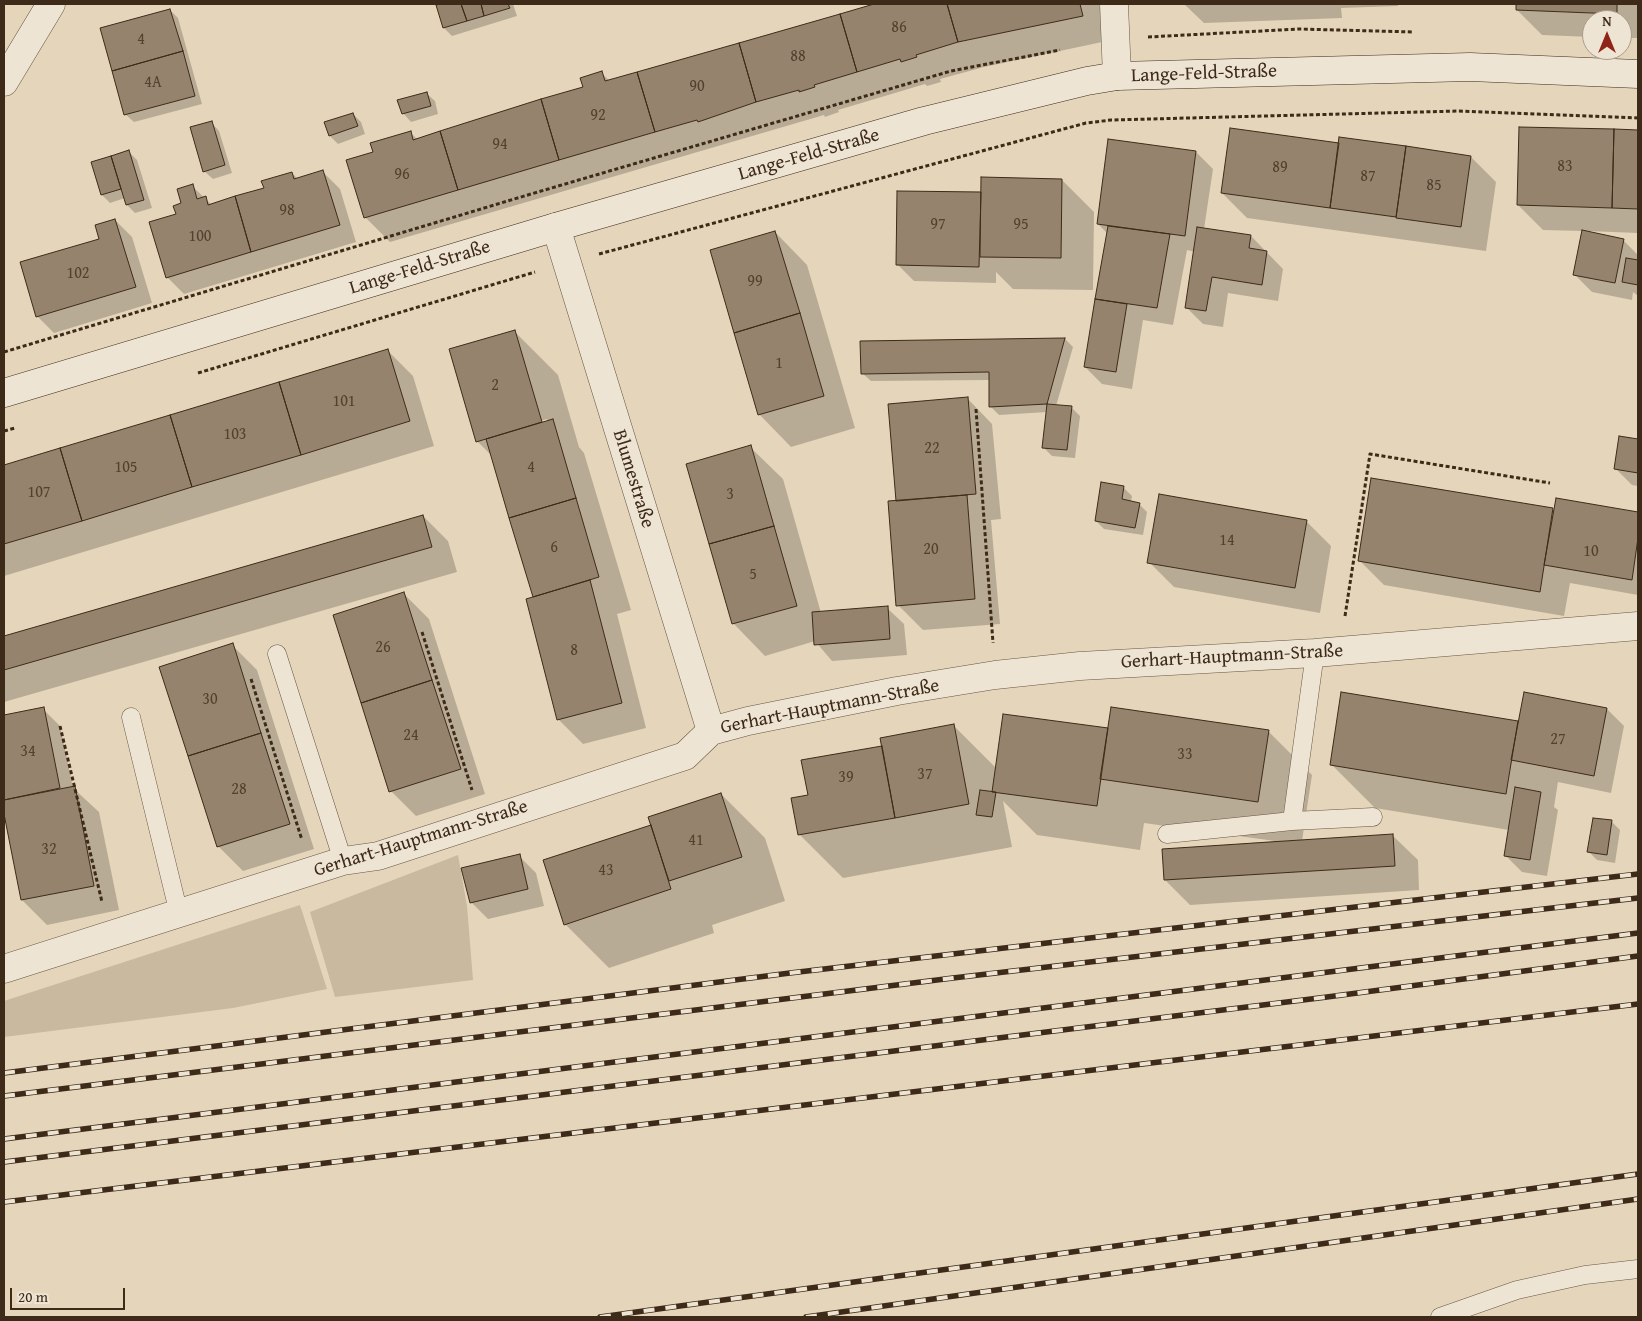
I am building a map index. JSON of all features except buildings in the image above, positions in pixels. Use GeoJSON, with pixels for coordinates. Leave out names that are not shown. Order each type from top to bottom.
{"type":"FeatureCollection","features":[{"type":"Feature","properties":{"kind":"street"},"geometry":{"type":"LineString","coordinates":[[4,82],[50,4]]}},
{"type":"Feature","properties":{"kind":"street"},"geometry":{"type":"LineString","coordinates":[[1114,4],[1117,76]]}},
{"type":"Feature","properties":{"kind":"street","name":"Lange-Feld-Straße"},"geometry":{"type":"LineString","coordinates":[[4,393],[556,227],[924,121],[1087,81],[1117,76],[1470,67],[1638,74]]}},
{"type":"Feature","properties":{"kind":"street","name":"Blumestraße"},"geometry":{"type":"LineString","coordinates":[[556,227],[710,731]]}},
{"type":"Feature","properties":{"kind":"street","name":"Gerhart-Hauptmann-Straße"},"geometry":{"type":"LineString","coordinates":[[4,969],[111,937],[343,861],[378,856],[685,756],[710,731],[898,691],[995,675],[1080,666],[1327,652],[1638,626]]}},
{"type":"Feature","properties":{"kind":"lane"},"geometry":{"type":"LineString","coordinates":[[1292,821],[1327,652]]}},
{"type":"Feature","properties":{"kind":"lane"},"geometry":{"type":"LineString","coordinates":[[277,654],[343,861]]}},
{"type":"Feature","properties":{"kind":"lane"},"geometry":{"type":"LineString","coordinates":[[131,717],[179,914]]}},
{"type":"Feature","properties":{"kind":"lane"},"geometry":{"type":"LineString","coordinates":[[1166,834],[1292,821],[1373,817]]}},
{"type":"Feature","properties":{"kind":"lane"},"geometry":{"type":"LineString","coordinates":[[1440,1317],[1517,1290],[1585,1275],[1638,1269]]}},
{"type":"Feature","properties":{"kind":"path"},"geometry":{"type":"LineString","coordinates":[[194,374],[567,263],[1086,123],[1111,120],[1458,111],[1638,118]]}},
{"type":"Feature","properties":{"kind":"path"},"geometry":{"type":"LineString","coordinates":[[976,409],[995,675]]}},
{"type":"Feature","properties":{"kind":"path"},"geometry":{"type":"LineString","coordinates":[[4,431],[23,425]]}},
{"type":"Feature","properties":{"kind":"path"},"geometry":{"type":"LineString","coordinates":[[1327,652],[1370,454],[1550,484]]}},
{"type":"Feature","properties":{"kind":"path"},"geometry":{"type":"LineString","coordinates":[[422,632],[482,822]]}},
{"type":"Feature","properties":{"kind":"path"},"geometry":{"type":"LineString","coordinates":[[251,679],[312,872]]}},
{"type":"Feature","properties":{"kind":"path"},"geometry":{"type":"LineString","coordinates":[[60,726],[111,937]]}},
{"type":"Feature","properties":{"kind":"shaded area"},"geometry":{"type":"Polygon","coordinates":[[[458,855],[467,906],[473,980],[335,997],[310,912],[458,855]]]}},
{"type":"Feature","properties":{"kind":"shaded area"},"geometry":{"type":"Polygon","coordinates":[[[300,905],[327,989],[233,1008],[4,1037],[4,1001],[300,905]]]}},
{"type":"Feature","properties":{"kind":"railway"},"geometry":{"type":"LineString","coordinates":[[4,1073],[790,973],[1638,874]]}},
{"type":"Feature","properties":{"kind":"railway"},"geometry":{"type":"LineString","coordinates":[[4,1096],[953,978],[1638,898]]}},
{"type":"Feature","properties":{"kind":"railway"},"geometry":{"type":"LineString","coordinates":[[4,1139],[1638,933]]}},
{"type":"Feature","properties":{"kind":"railway"},"geometry":{"type":"LineString","coordinates":[[4,1162],[1327,997],[1638,956]]}},
{"type":"Feature","properties":{"kind":"railway"},"geometry":{"type":"LineString","coordinates":[[4,1202],[1638,1004]]}},
{"type":"Feature","properties":{"kind":"railway"},"geometry":{"type":"LineString","coordinates":[[600,1317],[1638,1174]]}},
{"type":"Feature","properties":{"kind":"railway"},"geometry":{"type":"LineString","coordinates":[[806,1317],[1638,1199]]}}]}
